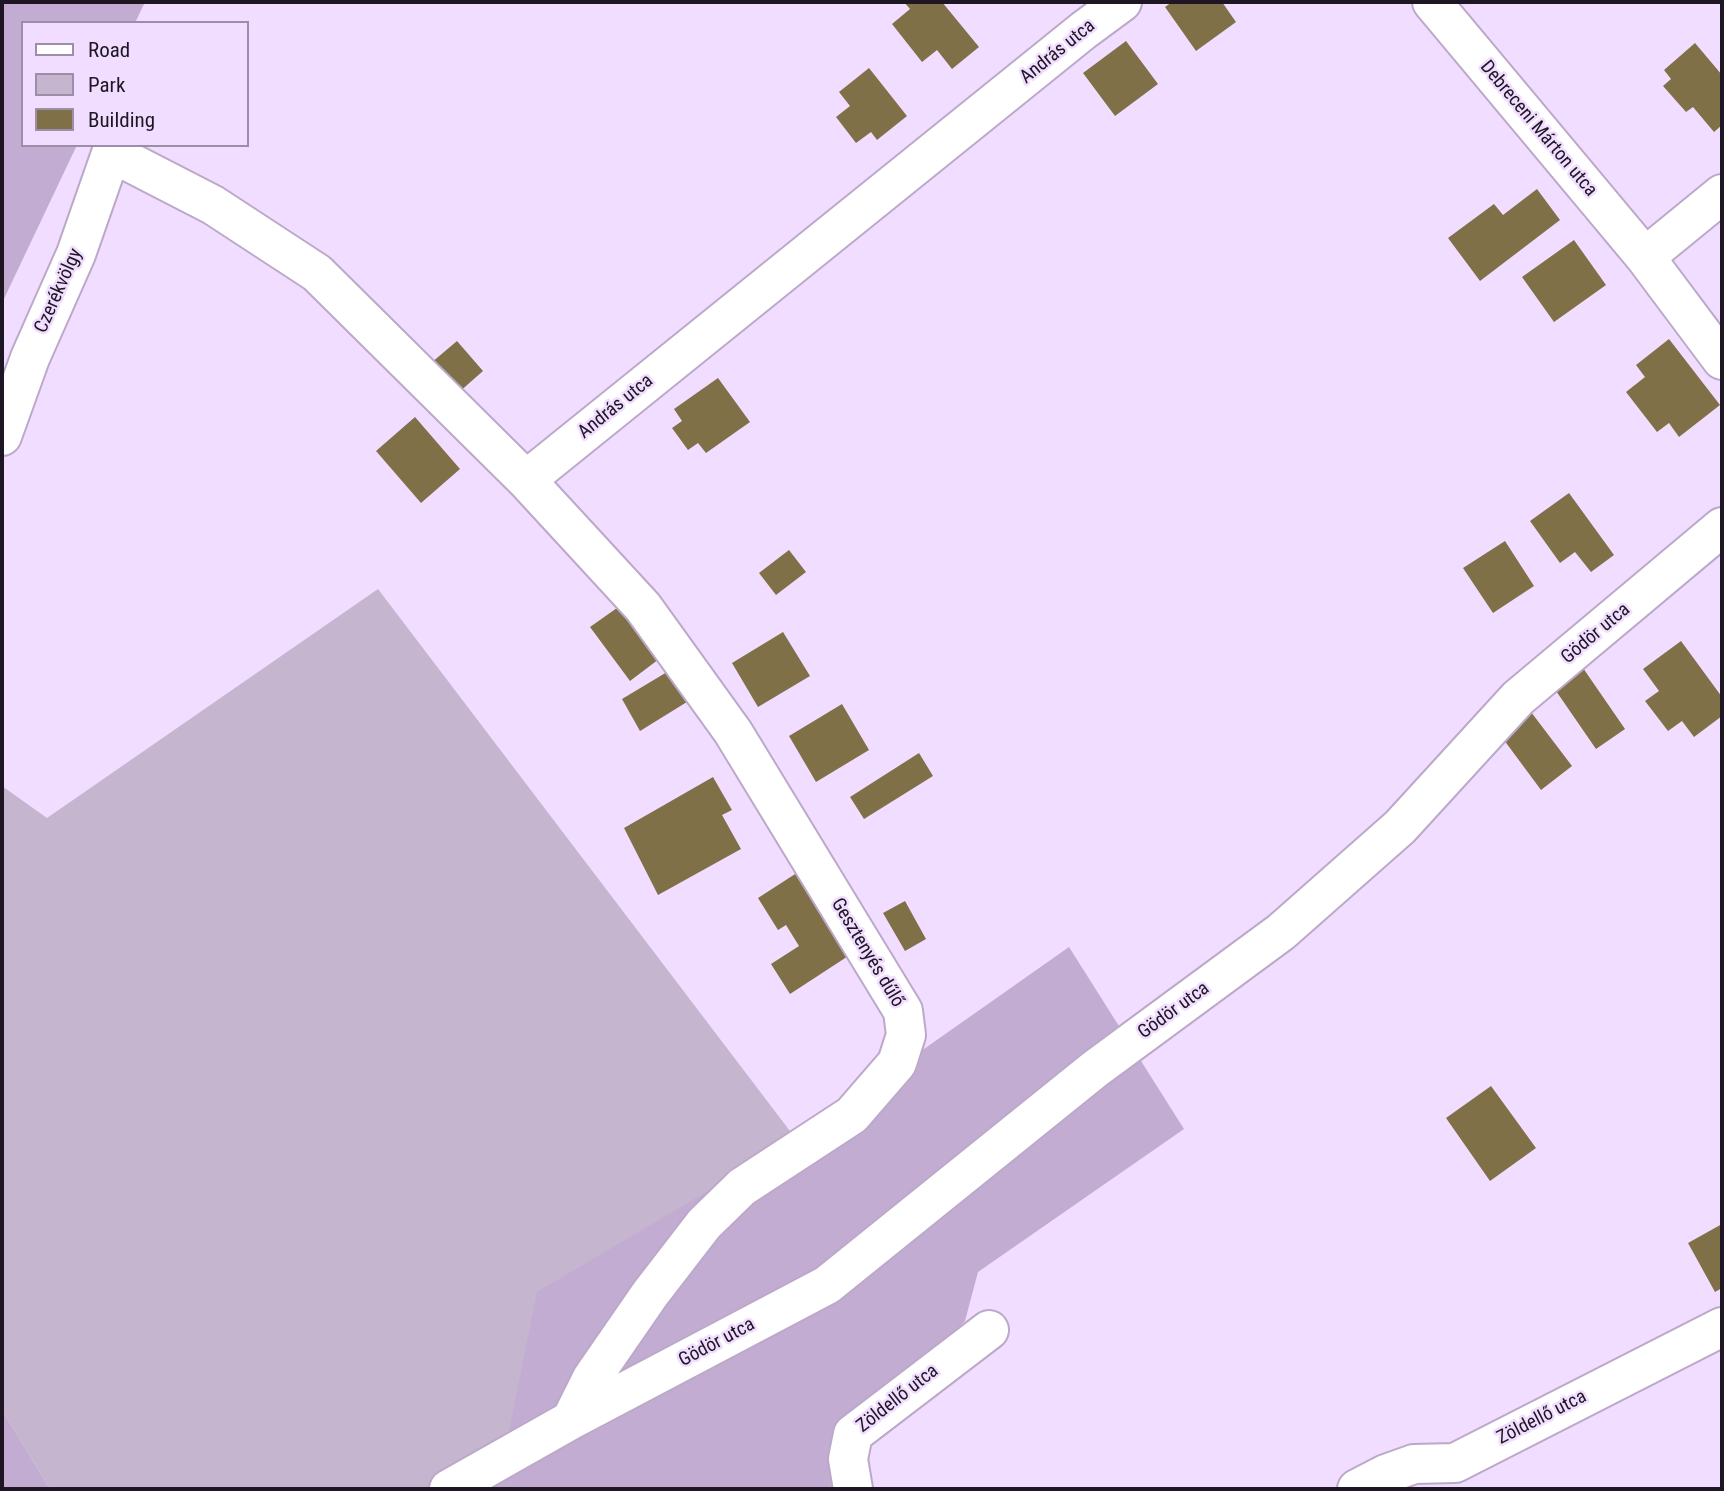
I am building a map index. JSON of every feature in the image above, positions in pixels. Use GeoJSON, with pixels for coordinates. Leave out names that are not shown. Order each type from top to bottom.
{"type":"FeatureCollection","features":[{"type":"Feature","properties":{"kind":"street","name":"András utca"},"geometry":{"type":"LineString","coordinates":[[526,480],[1122,2]]}},
{"type":"Feature","properties":{"kind":"street","name":"Debreceni Márton utca"},"geometry":{"type":"LineString","coordinates":[[1432,2],[1645,257],[1722,360]]}},
{"type":"Feature","properties":{"kind":"street"},"geometry":{"type":"LineString","coordinates":[[113,149],[213,205],[317,273],[526,480]]}},
{"type":"Feature","properties":{"kind":"street","name":"Czerékvölgy"},"geometry":{"type":"LineString","coordinates":[[2,436],[30,358],[76,254],[113,149]]}},
{"type":"Feature","properties":{"kind":"street"},"geometry":{"type":"LineString","coordinates":[[1645,257],[1722,194]]}},
{"type":"Feature","properties":{"kind":"street","name":"Gesztenyés dűlő"},"geometry":{"type":"LineString","coordinates":[[526,480],[643,607],[733,732],[903,1011],[906,1035],[897,1063],[852,1115],[742,1187],[704,1224],[650,1294],[592,1378],[571,1420]]}},
{"type":"Feature","properties":{"kind":"street","name":"Gödör utca"},"geometry":{"type":"LineString","coordinates":[[571,1420],[827,1285],[1095,1069],[1281,932],[1400,827],[1518,698],[1722,527]]}},
{"type":"Feature","properties":{"kind":"street","name":"Zöldellő utca"},"geometry":{"type":"LineString","coordinates":[[1357,1489],[1415,1464],[1455,1463],[1722,1327]]}},
{"type":"Feature","properties":{"kind":"street","name":"Zöldellő utca"},"geometry":{"type":"LineString","coordinates":[[853,1489],[848,1460],[853,1434],[989,1330]]}},
{"type":"Feature","properties":{"kind":"street"},"geometry":{"type":"LineString","coordinates":[[449,1489],[571,1420]]}},
{"type":"Feature","properties":{"kind":"green space"},"geometry":{"type":"Polygon","coordinates":[[[378,589],[796,1139],[504,1456],[495,1489],[50,1489],[2,1410],[2,786],[47,818],[378,589]]]}},
{"type":"Feature","properties":{"kind":"shaded area"},"geometry":{"type":"Polygon","coordinates":[[[2,2],[145,2],[136,21],[21,21],[21,147],[76,147],[2,303],[2,2]]]}},
{"type":"Feature","properties":{"kind":"shaded area"},"geometry":{"type":"Polygon","coordinates":[[[1069,947],[1184,1129],[978,1272],[965,1321],[848,1447],[849,1489],[495,1489],[537,1292],[796,1139],[1069,947]]]}},
{"type":"Feature","properties":{"kind":"shaded area"},"geometry":{"type":"Polygon","coordinates":[[[2,1410],[50,1489],[2,1489],[2,1410]]]}},
{"type":"Feature","properties":{"kind":"building"},"geometry":{"type":"Polygon","coordinates":[[[904,2],[942,2],[979,47],[952,69],[937,50],[922,62],[892,24],[910,9],[904,2]]]}},
{"type":"Feature","properties":{"kind":"building"},"geometry":{"type":"Polygon","coordinates":[[[1172,2],[1222,2],[1236,22],[1196,51],[1165,7],[1172,2]]]}},
{"type":"Feature","properties":{"kind":"building"},"geometry":{"type":"Polygon","coordinates":[[[1126,41],[1158,84],[1115,116],[1083,73],[1126,41]]]}},
{"type":"Feature","properties":{"kind":"building"},"geometry":{"type":"Polygon","coordinates":[[[1695,43],[1722,75],[1722,125],[1714,132],[1693,107],[1686,112],[1663,86],[1671,79],[1664,70],[1695,43]]]}},
{"type":"Feature","properties":{"kind":"building"},"geometry":{"type":"Polygon","coordinates":[[[869,68],[907,116],[877,140],[871,132],[856,143],[836,117],[850,106],[839,92],[869,68]]]}},
{"type":"Feature","properties":{"kind":"building"},"geometry":{"type":"Polygon","coordinates":[[[1537,189],[1560,220],[1480,281],[1448,238],[1494,204],[1503,215],[1537,189]]]}},
{"type":"Feature","properties":{"kind":"building"},"geometry":{"type":"Polygon","coordinates":[[[1574,240],[1606,285],[1554,322],[1522,277],[1574,240]]]}},
{"type":"Feature","properties":{"kind":"building"},"geometry":{"type":"Polygon","coordinates":[[[1669,339],[1720,405],[1679,437],[1669,423],[1657,432],[1626,392],[1645,377],[1636,365],[1669,339]]]}},
{"type":"Feature","properties":{"kind":"building"},"geometry":{"type":"Polygon","coordinates":[[[457,341],[483,371],[458,393],[431,363],[457,341]]]}},
{"type":"Feature","properties":{"kind":"building"},"geometry":{"type":"Polygon","coordinates":[[[718,378],[750,422],[706,453],[698,443],[688,450],[672,428],[682,421],[674,409],[718,378]]]}},
{"type":"Feature","properties":{"kind":"building"},"geometry":{"type":"Polygon","coordinates":[[[415,417],[460,469],[421,503],[376,451],[415,417]]]}},
{"type":"Feature","properties":{"kind":"building"},"geometry":{"type":"Polygon","coordinates":[[[1569,493],[1614,555],[1591,572],[1575,552],[1560,563],[1530,521],[1569,493]]]}},
{"type":"Feature","properties":{"kind":"building"},"geometry":{"type":"Polygon","coordinates":[[[1505,541],[1534,586],[1493,613],[1463,568],[1505,541]]]}},
{"type":"Feature","properties":{"kind":"building"},"geometry":{"type":"Polygon","coordinates":[[[789,550],[806,572],[776,595],[759,573],[789,550]]]}},
{"type":"Feature","properties":{"kind":"building"},"geometry":{"type":"Polygon","coordinates":[[[624,603],[663,656],[630,681],[590,627],[624,603]]]}},
{"type":"Feature","properties":{"kind":"building"},"geometry":{"type":"Polygon","coordinates":[[[783,632],[810,676],[758,707],[732,663],[783,632]]]}},
{"type":"Feature","properties":{"kind":"building"},"geometry":{"type":"Polygon","coordinates":[[[1681,641],[1722,697],[1722,716],[1694,737],[1682,721],[1668,731],[1645,701],[1659,691],[1643,669],[1681,641]]]}},
{"type":"Feature","properties":{"kind":"building"},"geometry":{"type":"Polygon","coordinates":[[[677,666],[695,697],[640,731],[622,699],[677,666]]]}},
{"type":"Feature","properties":{"kind":"building"},"geometry":{"type":"Polygon","coordinates":[[[1583,668],[1625,729],[1596,749],[1554,688],[1583,668]]]}},
{"type":"Feature","properties":{"kind":"building"},"geometry":{"type":"Polygon","coordinates":[[[842,704],[869,750],[816,782],[789,736],[842,704]]]}},
{"type":"Feature","properties":{"kind":"building"},"geometry":{"type":"Polygon","coordinates":[[[1531,712],[1572,766],[1541,790],[1501,736],[1531,712]]]}},
{"type":"Feature","properties":{"kind":"building"},"geometry":{"type":"Polygon","coordinates":[[[919,753],[933,776],[864,819],[850,797],[919,753]]]}},
{"type":"Feature","properties":{"kind":"building"},"geometry":{"type":"Polygon","coordinates":[[[713,777],[732,810],[722,815],[741,849],[658,895],[624,828],[713,777]]]}},
{"type":"Feature","properties":{"kind":"building"},"geometry":{"type":"Polygon","coordinates":[[[806,867],[859,949],[790,994],[771,964],[799,946],[786,925],[778,930],[758,898],[806,867]]]}},
{"type":"Feature","properties":{"kind":"building"},"geometry":{"type":"Polygon","coordinates":[[[905,901],[926,939],[905,951],[883,913],[905,901]]]}},
{"type":"Feature","properties":{"kind":"building"},"geometry":{"type":"Polygon","coordinates":[[[1491,1086],[1536,1148],[1490,1181],[1446,1118],[1491,1086]]]}},
{"type":"Feature","properties":{"kind":"building"},"geometry":{"type":"Polygon","coordinates":[[[1722,1224],[1722,1288],[1715,1292],[1688,1243],[1722,1224]]]}}]}
